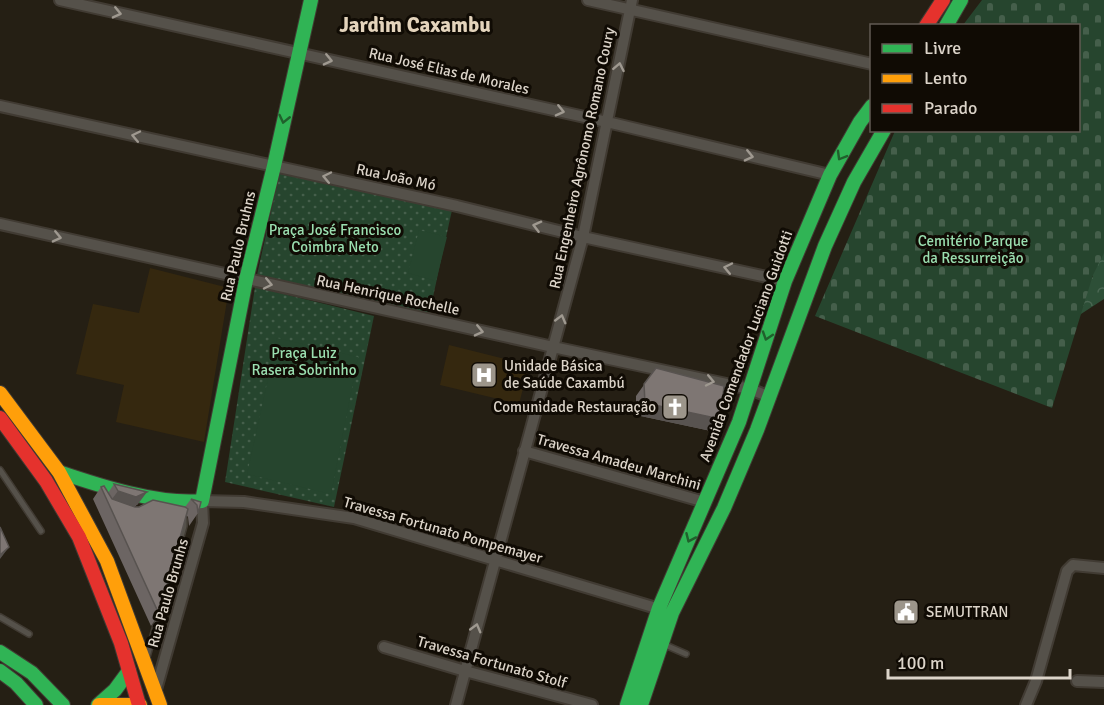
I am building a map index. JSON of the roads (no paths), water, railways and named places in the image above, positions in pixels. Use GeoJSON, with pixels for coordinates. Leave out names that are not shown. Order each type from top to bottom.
{"type":"FeatureCollection","features":[{"type":"Feature","properties":{"kind":"main road","name":"Rua Paulo Bruhns"},"geometry":{"type":"LineString","coordinates":[[202,501],[246,279],[311,0]]}},
{"type":"Feature","properties":{"kind":"main road"},"geometry":{"type":"LineString","coordinates":[[927,24],[943,0]]}},
{"type":"Feature","properties":{"kind":"main road"},"geometry":{"type":"LineString","coordinates":[[947,24],[961,0]]}},
{"type":"Feature","properties":{"kind":"main road","name":"Avenida Comendador Luciano Guidotti"},"geometry":{"type":"LineString","coordinates":[[627,705],[705,502],[739,422],[785,281],[830,175],[870,109]]}},
{"type":"Feature","properties":{"kind":"main road","name":"Avenida Comendador Luciano Guidotti"},"geometry":{"type":"LineString","coordinates":[[641,705],[662,643],[665,611],[724,508],[770,397],[825,246],[854,182],[883,132]]}},
{"type":"Feature","properties":{"kind":"main road"},"geometry":{"type":"LineString","coordinates":[[0,393],[59,472],[107,561],[157,699]]}},
{"type":"Feature","properties":{"kind":"main road"},"geometry":{"type":"LineString","coordinates":[[0,418],[46,481],[79,537],[121,643],[140,705],[99,705]]}},
{"type":"Feature","properties":{"kind":"main road"},"geometry":{"type":"LineString","coordinates":[[59,472],[94,486],[169,501],[202,501]]}},
{"type":"Feature","properties":{"kind":"main road"},"geometry":{"type":"LineString","coordinates":[[0,652],[32,674],[62,705],[68,705]]}},
{"type":"Feature","properties":{"kind":"main road"},"geometry":{"type":"LineString","coordinates":[[99,705],[115,690],[129,671]]}},
{"type":"Feature","properties":{"kind":"main road"},"geometry":{"type":"LineString","coordinates":[[0,672],[16,683],[36,705]]}},
{"type":"Feature","properties":{"kind":"street","name":"Rua José Elias de Morales"},"geometry":{"type":"LineString","coordinates":[[60,0],[608,122],[830,175]]}},
{"type":"Feature","properties":{"kind":"street"},"geometry":{"type":"LineString","coordinates":[[588,0],[631,5],[870,64]]}},
{"type":"Feature","properties":{"kind":"street","name":"Rua Engenheiro Agrônomo Romano Coury"},"geometry":{"type":"LineString","coordinates":[[456,705],[583,237],[631,5]]}},
{"type":"Feature","properties":{"kind":"street","name":"Rua João Mó"},"geometry":{"type":"LineString","coordinates":[[0,106],[457,206],[583,237],[785,281]]}},
{"type":"Feature","properties":{"kind":"street","name":"Rua Henrique Rochelle"},"geometry":{"type":"LineString","coordinates":[[0,224],[554,348],[750,389],[770,397]]}},
{"type":"Feature","properties":{"kind":"street","name":"Travessa Amadeu Marchini"},"geometry":{"type":"LineString","coordinates":[[524,451],[705,502]]}},
{"type":"Feature","properties":{"kind":"street","name":"Travessa Fortunato Pompemayer"},"geometry":{"type":"LineString","coordinates":[[202,501],[244,502],[354,518],[665,611]]}},
{"type":"Feature","properties":{"kind":"street","name":"Rua Paulo Brunhs"},"geometry":{"type":"LineString","coordinates":[[157,699],[203,523],[202,501]]}},
{"type":"Feature","properties":{"kind":"street"},"geometry":{"type":"LineString","coordinates":[[1026,705],[1036,681],[1067,571],[1072,565],[1104,568]]}},
{"type":"Feature","properties":{"kind":"street","name":"Travessa Fortunato Stolf"},"geometry":{"type":"LineString","coordinates":[[384,647],[592,705]]}},
{"type":"Feature","properties":{"kind":"street"},"geometry":{"type":"LineString","coordinates":[[1077,681],[1104,682]]}},
{"type":"Feature","properties":{"kind":"lane"},"geometry":{"type":"LineString","coordinates":[[0,470],[41,531]]}},
{"type":"Feature","properties":{"kind":"lane"},"geometry":{"type":"LineString","coordinates":[[144,664],[184,526],[184,519],[178,515]]}},
{"type":"Feature","properties":{"kind":"lane"},"geometry":{"type":"LineString","coordinates":[[0,617],[28,634]]}},
{"type":"Feature","properties":{"kind":"lane"},"geometry":{"type":"LineString","coordinates":[[662,643],[686,654]]}},
{"type":"Feature","properties":{"kind":"place","name":"Unidade Básica de Saúde Caxambú"},"geometry":{"type":"Point","coordinates":[484,375]}},
{"type":"Feature","properties":{"kind":"place","name":"Comunidade Restauração"},"geometry":{"type":"Point","coordinates":[675,407]}},
{"type":"Feature","properties":{"kind":"place","name":"SEMUTTRAN"},"geometry":{"type":"Point","coordinates":[906,612]}},
{"type":"Feature","properties":{"kind":"district","name":"Jardim Caxambu"},"geometry":{"type":"Point","coordinates":[415,25]}},
{"type":"Feature","properties":{"kind":"park label","name":"Praça José Francisco Coimbra Neto"},"geometry":{"type":"Point","coordinates":[335,238]}},
{"type":"Feature","properties":{"kind":"park label","name":"Cemitério Parque da Ressurreição"},"geometry":{"type":"Point","coordinates":[973,250]}},
{"type":"Feature","properties":{"kind":"park label","name":"Praça Luiz Rasera Sobrinho"},"geometry":{"type":"Point","coordinates":[304,362]}}]}
